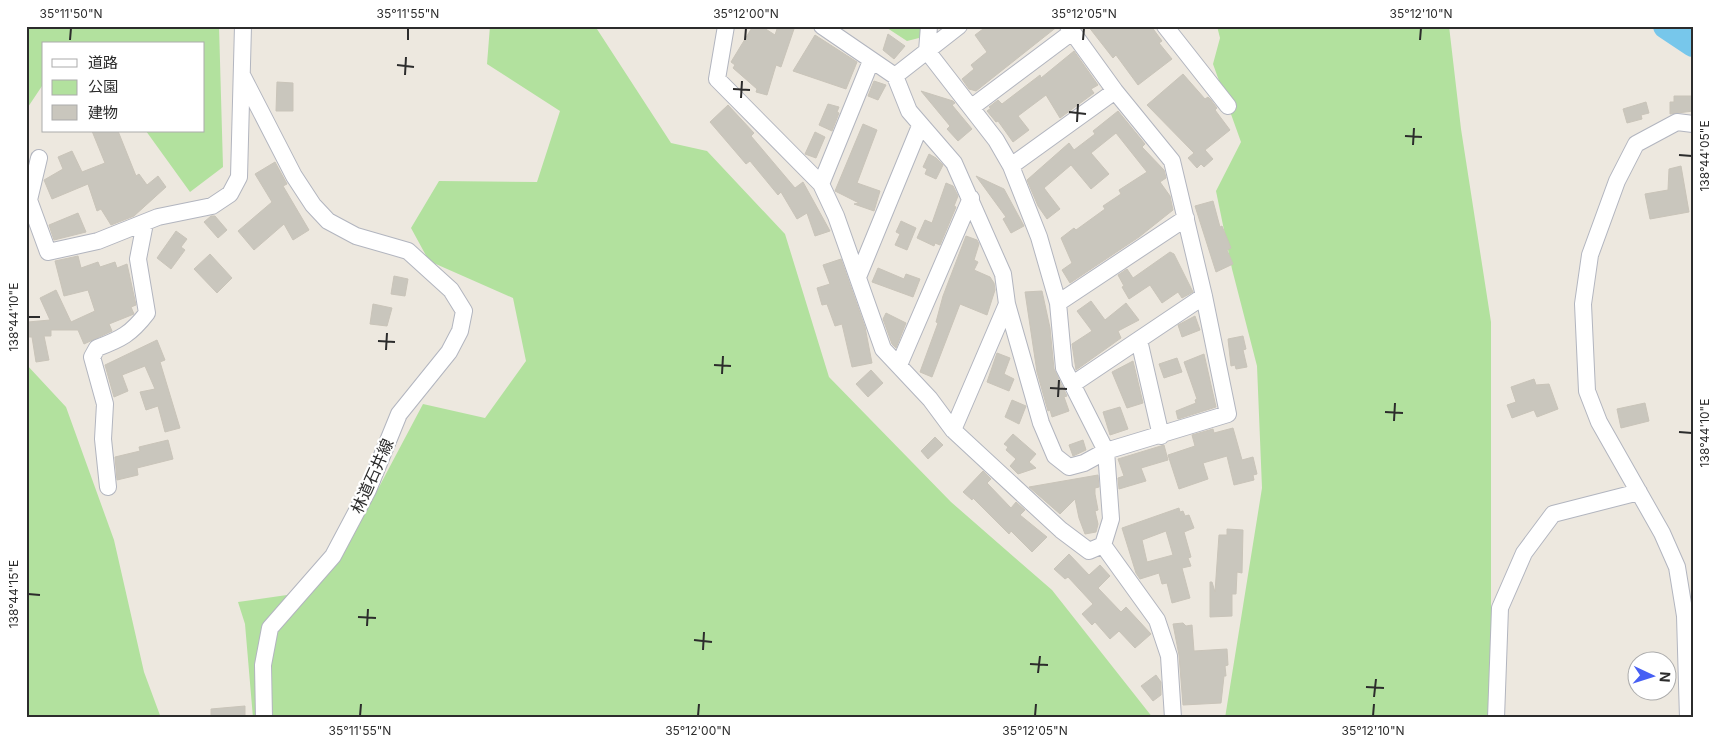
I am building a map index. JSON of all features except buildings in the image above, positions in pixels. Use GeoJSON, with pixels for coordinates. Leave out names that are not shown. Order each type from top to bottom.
{"type":"FeatureCollection","features":[{"type":"Feature","properties":{"kind":"street"},"geometry":{"type":"LineString","coordinates":[[39,158],[29,200],[48,252],[98,241],[158,217],[212,206],[230,194],[238,177],[243,26]]}},
{"type":"Feature","properties":{"kind":"street"},"geometry":{"type":"LineString","coordinates":[[726,26],[717,79],[821,184],[858,277],[883,349],[899,365],[953,430],[1085,549],[1088,551],[1103,545]]}},
{"type":"Feature","properties":{"kind":"street"},"geometry":{"type":"LineString","coordinates":[[822,26],[870,61],[895,76],[909,111],[920,126],[954,162],[1003,274],[1007,304],[1041,422],[1055,456],[1069,467],[1084,463],[1106,451],[1161,436],[1228,414],[1204,296],[1172,161],[1115,91],[1070,29],[972,108]]}},
{"type":"Feature","properties":{"kind":"street"},"geometry":{"type":"LineString","coordinates":[[929,26],[927,51],[996,140],[1011,166],[1039,236],[1058,303],[1064,368],[1106,451],[1111,519],[1103,545]]}},
{"type":"Feature","properties":{"kind":"street"},"geometry":{"type":"LineString","coordinates":[[895,76],[959,26]]}},
{"type":"Feature","properties":{"kind":"street"},"geometry":{"type":"LineString","coordinates":[[1165,26],[1228,106]]}},
{"type":"Feature","properties":{"kind":"street"},"geometry":{"type":"LineString","coordinates":[[821,184],[870,61]]}},
{"type":"Feature","properties":{"kind":"street","name":"林道石井線"},"geometry":{"type":"LineString","coordinates":[[242,76],[294,176],[313,205],[328,221],[356,236],[408,251],[451,290],[464,311],[460,331],[432,376],[399,414],[368,490],[333,556],[270,628],[264,665],[264,718]]}},
{"type":"Feature","properties":{"kind":"street"},"geometry":{"type":"LineString","coordinates":[[1011,166],[1115,91]]}},
{"type":"Feature","properties":{"kind":"street"},"geometry":{"type":"LineString","coordinates":[[1688,718],[1685,616],[1678,567],[1662,533],[1599,422],[1587,391],[1583,304],[1590,256],[1604,221],[1616,181],[1636,144],[1677,122],[1693,124]]}},
{"type":"Feature","properties":{"kind":"street"},"geometry":{"type":"LineString","coordinates":[[858,277],[920,126]]}},
{"type":"Feature","properties":{"kind":"street"},"geometry":{"type":"LineString","coordinates":[[899,365],[971,198]]}},
{"type":"Feature","properties":{"kind":"street"},"geometry":{"type":"LineString","coordinates":[[1058,303],[1186,218]]}},
{"type":"Feature","properties":{"kind":"street"},"geometry":{"type":"LineString","coordinates":[[108,487],[103,439],[105,404],[92,357],[97,348],[122,339],[136,328],[147,313],[138,259],[145,223]]}},
{"type":"Feature","properties":{"kind":"street"},"geometry":{"type":"LineString","coordinates":[[1073,384],[1204,296]]}},
{"type":"Feature","properties":{"kind":"street"},"geometry":{"type":"LineString","coordinates":[[953,430],[1007,304]]}},
{"type":"Feature","properties":{"kind":"street"},"geometry":{"type":"LineString","coordinates":[[1139,340],[1161,436]]}},
{"type":"Feature","properties":{"kind":"street"},"geometry":{"type":"LineString","coordinates":[[1496,718],[1500,608],[1524,553],[1553,514],[1639,492]]}},
{"type":"Feature","properties":{"kind":"street"},"geometry":{"type":"LineString","coordinates":[[1103,545],[1157,620],[1170,656],[1173,718]]}},
{"type":"Feature","properties":{"kind":"green space"},"geometry":{"type":"Polygon","coordinates":[[[26,26],[219,26],[223,167],[190,192],[147,132],[205,132],[205,42],[42,42],[42,86],[26,110],[26,26]]]}},
{"type":"Feature","properties":{"kind":"green space"},"geometry":{"type":"Polygon","coordinates":[[[490,26],[595,26],[671,143],[707,151],[785,234],[829,377],[951,502],[1052,590],[1153,718],[253,718],[245,624],[238,602],[287,595],[343,555],[423,404],[485,418],[526,361],[513,298],[429,261],[411,228],[439,181],[537,182],[560,111],[487,64],[490,26]]]}},
{"type":"Feature","properties":{"kind":"green space"},"geometry":{"type":"Polygon","coordinates":[[[884,26],[920,26],[923,37],[907,41],[884,26]]]}},
{"type":"Feature","properties":{"kind":"green space"},"geometry":{"type":"Polygon","coordinates":[[[1217,26],[1449,26],[1461,129],[1491,322],[1491,665],[1500,718],[1225,718],[1262,488],[1257,366],[1232,269],[1216,191],[1241,142],[1213,64],[1220,38],[1217,26]]]}},
{"type":"Feature","properties":{"kind":"green space"},"geometry":{"type":"Polygon","coordinates":[[[26,364],[66,407],[114,540],[144,672],[161,718],[26,718],[26,364]]]}},
{"type":"Feature","properties":{"kind":"waterway"},"geometry":{"type":"LineString","coordinates":[[1666,26],[1693,44]]}}]}
